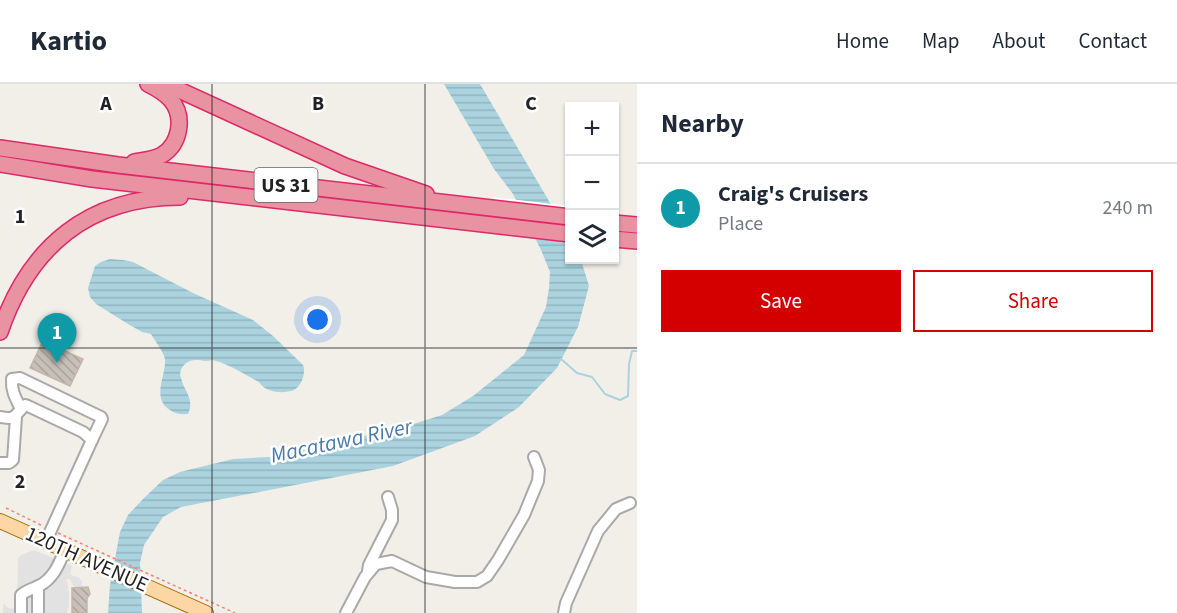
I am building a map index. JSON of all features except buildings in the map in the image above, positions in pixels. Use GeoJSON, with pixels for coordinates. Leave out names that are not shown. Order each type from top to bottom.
{"type":"FeatureCollection","features":[{"type":"Feature","properties":{"kind":"highway"},"geometry":{"type":"LineString","coordinates":[[118,165],[160,156],[170,147],[178,134],[179,118],[174,103],[148,84]]}},
{"type":"Feature","properties":{"kind":"highway"},"geometry":{"type":"LineString","coordinates":[[166,84],[345,166],[454,204]]}},
{"type":"Feature","properties":{"kind":"highway","name":"US 31"},"geometry":{"type":"LineString","coordinates":[[5,149],[118,165],[565,216]]}},
{"type":"Feature","properties":{"kind":"highway","name":"US 31"},"geometry":{"type":"LineString","coordinates":[[5,165],[92,179],[565,233]]}},
{"type":"Feature","properties":{"kind":"highway"},"geometry":{"type":"LineString","coordinates":[[0,332],[16,293],[35,263],[65,233],[99,213],[122,204],[154,198],[256,198]]}},
{"type":"Feature","properties":{"kind":"highway"},"geometry":{"type":"LineString","coordinates":[[619,223],[637,225]]}},
{"type":"Feature","properties":{"kind":"highway"},"geometry":{"type":"LineString","coordinates":[[619,240],[637,242]]}},
{"type":"Feature","properties":{"kind":"main road","name":"120TH AVENUE"},"geometry":{"type":"LineString","coordinates":[[0,521],[65,550],[99,559],[150,581],[206,613]]}},
{"type":"Feature","properties":{"kind":"lane"},"geometry":{"type":"LineString","coordinates":[[0,463],[9,463],[13,460],[18,413],[11,385],[14,378],[20,378],[101,417],[46,541]]}},
{"type":"Feature","properties":{"kind":"lane"},"geometry":{"type":"LineString","coordinates":[[0,417],[11,419],[25,405],[83,432],[92,440]]}},
{"type":"Feature","properties":{"kind":"lane"},"geometry":{"type":"LineString","coordinates":[[346,613],[375,564],[392,561],[426,577],[455,582],[477,582],[487,576],[525,515],[538,481],[539,471],[534,457]]}},
{"type":"Feature","properties":{"kind":"lane"},"geometry":{"type":"LineString","coordinates":[[367,574],[369,565],[392,520],[388,497]]}},
{"type":"Feature","properties":{"kind":"lane"},"geometry":{"type":"LineString","coordinates":[[564,613],[566,603],[598,531],[616,509],[630,503]]}},
{"type":"Feature","properties":{"kind":"lane"},"geometry":{"type":"LineString","coordinates":[[21,613],[21,595],[38,586],[56,571],[65,550]]}},
{"type":"Feature","properties":{"kind":"lane"},"geometry":{"type":"LineString","coordinates":[[38,586],[38,613]]}},
{"type":"Feature","properties":{"kind":"path"},"geometry":{"type":"LineString","coordinates":[[99,559],[236,613]]}},
{"type":"Feature","properties":{"kind":"shaded area"},"geometry":{"type":"Polygon","coordinates":[[[34,550],[72,566],[70,574],[82,581],[82,587],[74,587],[70,579],[66,579],[69,594],[67,613],[3,613],[3,603],[8,608],[17,608],[18,558],[34,550]]]}},
{"type":"Feature","properties":{"kind":"water"},"geometry":{"type":"Polygon","coordinates":[[[444,84],[480,84],[565,228],[565,264],[582,264],[589,286],[578,327],[557,368],[519,407],[475,436],[393,466],[181,507],[163,517],[144,545],[140,563],[142,613],[108,613],[110,585],[120,532],[128,515],[163,480],[180,472],[233,459],[269,457],[310,449],[407,426],[442,415],[473,396],[524,355],[546,307],[550,272],[513,194],[494,169],[444,84]]]}},
{"type":"Feature","properties":{"kind":"water"},"geometry":{"type":"Polygon","coordinates":[[[110,259],[133,262],[193,293],[253,320],[303,365],[304,375],[301,382],[294,390],[275,392],[222,363],[212,360],[192,360],[184,365],[180,372],[182,383],[190,399],[188,414],[179,414],[170,410],[164,405],[160,393],[165,357],[151,334],[128,324],[96,304],[90,297],[88,288],[95,266],[110,259]]]}},
{"type":"Feature","properties":{"kind":"pier"},"geometry":{"type":"Polygon","coordinates":[[[493,197],[565,206],[565,242],[513,236],[493,197]]]}},
{"type":"Feature","properties":{"kind":"waterway"},"geometry":{"type":"LineString","coordinates":[[560,359],[577,373],[592,377],[605,394],[620,400],[628,396],[629,364],[632,351],[637,351]]}},
{"type":"Feature","properties":{"kind":"place","name":"Craig's Cruisers"},"geometry":{"type":"Point","coordinates":[57,363]}},
{"type":"Feature","properties":{"kind":"water label","name":"Macatawa River"},"geometry":{"type":"Point","coordinates":[341,440]}}]}
